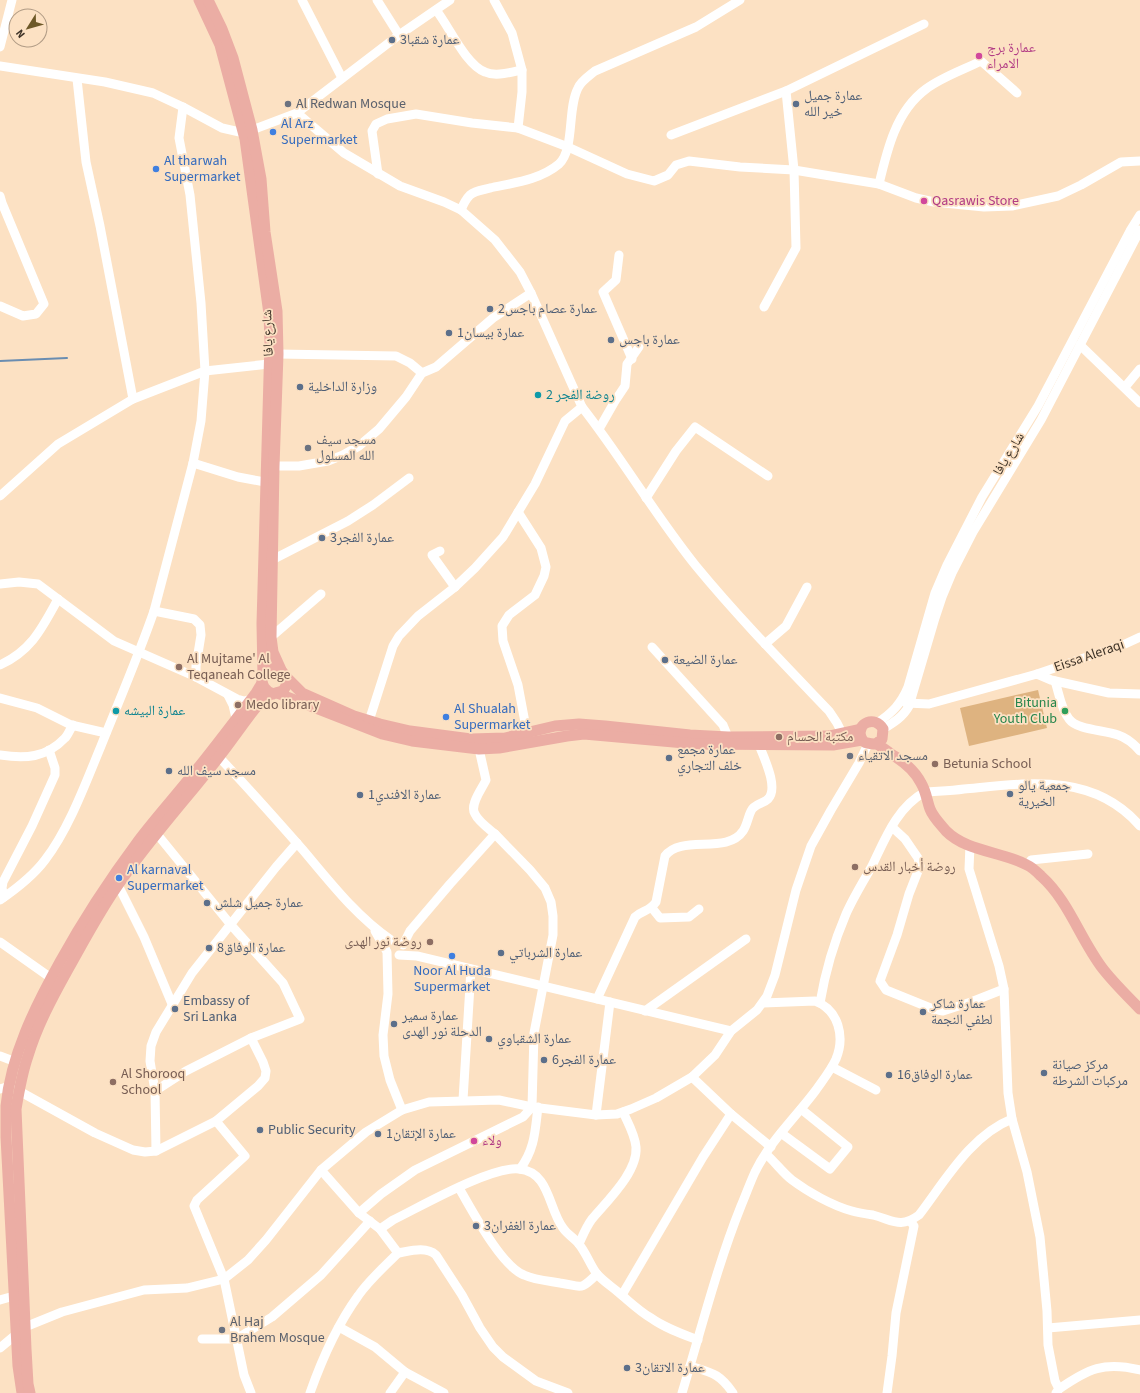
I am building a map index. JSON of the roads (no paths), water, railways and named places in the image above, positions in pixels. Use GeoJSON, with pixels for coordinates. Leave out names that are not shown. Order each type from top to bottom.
{"type":"FeatureCollection","features":[{"type":"Feature","properties":{"kind":"main road","name":"شارع يافا"},"geometry":{"type":"LineString","coordinates":[[199,0],[220,45],[248,132],[261,179],[270,264],[277,311],[278,354],[274,466],[271,637],[273,652],[284,674]]}},
{"type":"Feature","properties":{"kind":"main road","name":"شارع يافا"},"geometry":{"type":"LineString","coordinates":[[208,0],[222,29],[233,58],[248,132],[269,314],[262,679]]}},
{"type":"Feature","properties":{"kind":"main road"},"geometry":{"type":"LineString","coordinates":[[30,1393],[28,1384],[25,1327],[16,1143],[16,1109],[10,1089],[28,1056],[50,1003],[77,952],[118,885],[215,753],[236,718],[252,699],[266,672],[273,669],[277,669],[284,674],[302,693],[354,716],[410,731],[471,739],[505,738],[555,726],[579,724],[690,735],[728,737],[829,736],[842,733],[873,735],[917,776],[922,784],[930,810],[947,832],[960,841],[1028,865],[1054,888],[1103,968],[1140,1009]]}},
{"type":"Feature","properties":{"kind":"main road"},"geometry":{"type":"LineString","coordinates":[[22,1393],[18,1366],[16,1334],[6,1137],[6,1107],[16,1062],[27,1028],[51,978],[100,896],[140,839],[256,706],[275,693],[284,689],[286,685],[284,674]]}},
{"type":"Feature","properties":{"kind":"main road"},"geometry":{"type":"LineString","coordinates":[[262,679],[265,690],[382,734],[412,740],[479,749],[499,748],[584,734],[696,744],[759,745],[833,745],[873,735]]}},
{"type":"Feature","properties":{"kind":"street"},"geometry":{"type":"LineString","coordinates":[[0,47],[12,0]]}},
{"type":"Feature","properties":{"kind":"street"},"geometry":{"type":"LineString","coordinates":[[302,0],[342,78]]}},
{"type":"Feature","properties":{"kind":"street"},"geometry":{"type":"LineString","coordinates":[[377,0],[399,35]]}},
{"type":"Feature","properties":{"kind":"street"},"geometry":{"type":"LineString","coordinates":[[0,66],[77,79],[105,82],[154,94],[183,107],[222,128],[248,132],[297,113],[399,35],[450,0]]}},
{"type":"Feature","properties":{"kind":"street"},"geometry":{"type":"LineString","coordinates":[[494,0],[512,33],[522,70],[522,92],[518,128]]}},
{"type":"Feature","properties":{"kind":"street"},"geometry":{"type":"LineString","coordinates":[[461,210],[466,201],[475,192],[535,177],[546,172],[559,163],[564,157],[568,147],[572,103],[578,87],[595,71],[696,27],[740,0]]}},
{"type":"Feature","properties":{"kind":"street"},"geometry":{"type":"LineString","coordinates":[[436,10],[446,27],[474,65],[486,72],[498,74],[522,70]]}},
{"type":"Feature","properties":{"kind":"street"},"geometry":{"type":"LineString","coordinates":[[671,135],[786,91],[924,24]]}},
{"type":"Feature","properties":{"kind":"street"},"geometry":{"type":"LineString","coordinates":[[879,184],[894,132],[903,114],[916,97],[927,88],[981,61],[1017,92]]}},
{"type":"Feature","properties":{"kind":"street"},"geometry":{"type":"LineString","coordinates":[[77,79],[86,162],[134,399]]}},
{"type":"Feature","properties":{"kind":"street"},"geometry":{"type":"LineString","coordinates":[[764,307],[796,248],[794,170],[786,91]]}},
{"type":"Feature","properties":{"kind":"street"},"geometry":{"type":"LineString","coordinates":[[2,899],[30,877],[45,861],[56,845],[76,804],[140,652],[154,611],[193,463],[201,421],[205,372],[201,303],[190,195],[179,138],[183,107]]}},
{"type":"Feature","properties":{"kind":"street"},"geometry":{"type":"LineString","coordinates":[[297,113],[344,153],[400,186],[444,202],[461,210],[495,240],[520,272],[531,293],[582,407],[599,429],[657,515],[696,566],[765,644],[829,712],[842,733]]}},
{"type":"Feature","properties":{"kind":"street"},"geometry":{"type":"LineString","coordinates":[[378,174],[372,131],[376,124],[387,119],[416,114],[472,123],[518,128],[568,147],[627,174],[654,181],[668,175],[676,165],[689,161],[740,167],[794,170],[879,184],[916,198],[934,202],[984,207],[1012,206],[1058,196],[1081,185],[1121,162],[1140,160]]}},
{"type":"Feature","properties":{"kind":"street"},"geometry":{"type":"LineString","coordinates":[[0,196],[44,304],[36,314],[23,316],[0,306]]}},
{"type":"Feature","properties":{"kind":"street","name":"شارع يافا"},"geometry":{"type":"LineString","coordinates":[[873,735],[900,702],[908,687],[931,606],[947,565],[982,497],[1038,406],[1130,231],[1140,215]]}},
{"type":"Feature","properties":{"kind":"street"},"geometry":{"type":"LineString","coordinates":[[0,1348],[25,1327],[62,1312],[144,1290],[187,1288],[224,1279],[248,1260],[266,1240],[321,1170],[366,1132],[402,1110],[429,1102],[500,1100],[535,1107],[596,1114],[616,1114],[656,1098],[692,1077],[715,1055],[731,1031],[746,1020],[768,996],[776,975],[796,890],[811,846],[873,735],[899,719],[906,712],[935,618],[952,573],[973,532],[1041,420],[1140,230]]}},
{"type":"Feature","properties":{"kind":"street"},"geometry":{"type":"LineString","coordinates":[[620,255],[616,280],[603,292],[632,359]]}},
{"type":"Feature","properties":{"kind":"street"},"geometry":{"type":"LineString","coordinates":[[274,466],[299,466],[328,461],[359,446],[378,429],[406,397],[422,374],[436,367],[492,318],[531,293]]}},
{"type":"Feature","properties":{"kind":"street"},"geometry":{"type":"LineString","coordinates":[[1080,345],[1140,403]]}},
{"type":"Feature","properties":{"kind":"street"},"geometry":{"type":"LineString","coordinates":[[599,429],[625,386],[627,364],[632,359],[639,346]]}},
{"type":"Feature","properties":{"kind":"street"},"geometry":{"type":"LineString","coordinates":[[278,354],[396,356],[410,363],[422,374]]}},
{"type":"Feature","properties":{"kind":"street"},"geometry":{"type":"LineString","coordinates":[[0,496],[58,444],[134,399],[205,372],[269,364]]}},
{"type":"Feature","properties":{"kind":"street"},"geometry":{"type":"LineString","coordinates":[[1125,387],[1140,369]]}},
{"type":"Feature","properties":{"kind":"street"},"geometry":{"type":"LineString","coordinates":[[369,721],[393,646],[399,636],[418,616],[455,587],[475,568],[503,537],[535,484],[565,421],[582,407]]}},
{"type":"Feature","properties":{"kind":"street"},"geometry":{"type":"LineString","coordinates":[[646,498],[676,451],[695,427],[768,476]]}},
{"type":"Feature","properties":{"kind":"street"},"geometry":{"type":"LineString","coordinates":[[193,463],[238,477],[265,482]]}},
{"type":"Feature","properties":{"kind":"street"},"geometry":{"type":"LineString","coordinates":[[272,560],[348,521],[373,505],[409,478]]}},
{"type":"Feature","properties":{"kind":"street"},"geometry":{"type":"LineString","coordinates":[[518,512],[541,548],[546,566],[544,576],[535,595],[509,615],[502,626],[503,640],[518,685],[527,733]]}},
{"type":"Feature","properties":{"kind":"street"},"geometry":{"type":"LineString","coordinates":[[440,551],[432,555],[455,587]]}},
{"type":"Feature","properties":{"kind":"street"},"geometry":{"type":"LineString","coordinates":[[0,584],[19,582],[38,584],[114,642],[196,677],[228,695],[244,700],[252,699]]}},
{"type":"Feature","properties":{"kind":"street"},"geometry":{"type":"LineString","coordinates":[[765,644],[786,626],[807,587]]}},
{"type":"Feature","properties":{"kind":"street"},"geometry":{"type":"LineString","coordinates":[[271,637],[321,594]]}},
{"type":"Feature","properties":{"kind":"street"},"geometry":{"type":"LineString","coordinates":[[0,665],[12,660],[32,643],[58,599]]}},
{"type":"Feature","properties":{"kind":"street"},"geometry":{"type":"LineString","coordinates":[[154,611],[194,619],[200,625],[202,635],[196,666],[196,677]]}},
{"type":"Feature","properties":{"kind":"street","name":"Eissa Aleraqi"},"geometry":{"type":"LineString","coordinates":[[1037,674],[1125,644],[1140,637]]}},
{"type":"Feature","properties":{"kind":"street"},"geometry":{"type":"LineString","coordinates":[[652,646],[723,725],[728,737]]}},
{"type":"Feature","properties":{"kind":"street"},"geometry":{"type":"LineString","coordinates":[[900,702],[929,704],[1037,674],[1055,681],[1109,693],[1140,694]]}},
{"type":"Feature","properties":{"kind":"street"},"geometry":{"type":"LineString","coordinates":[[1055,681],[1064,709],[1068,718],[1072,722],[1084,727],[1119,735],[1131,742],[1140,751]]}},
{"type":"Feature","properties":{"kind":"street"},"geometry":{"type":"LineString","coordinates":[[228,695],[233,705],[236,718]]}},
{"type":"Feature","properties":{"kind":"street"},"geometry":{"type":"LineString","coordinates":[[0,698],[37,708],[73,725],[106,733]]}},
{"type":"Feature","properties":{"kind":"street"},"geometry":{"type":"LineString","coordinates":[[0,755],[28,758],[49,750],[65,738],[73,725]]}},
{"type":"Feature","properties":{"kind":"street"},"geometry":{"type":"LineString","coordinates":[[597,999],[634,917],[652,908],[656,902],[664,856],[668,851],[680,846],[714,844],[738,837],[744,831],[751,810],[767,801],[771,795],[773,789],[772,782],[759,745]]}},
{"type":"Feature","properties":{"kind":"street"},"geometry":{"type":"LineString","coordinates":[[479,749],[486,780],[473,808],[475,814],[530,870],[545,888],[551,902],[553,916],[553,935],[534,1033],[534,1143],[526,1161],[520,1169]]}},
{"type":"Feature","properties":{"kind":"street"},"geometry":{"type":"LineString","coordinates":[[2,899],[3,882],[32,826],[55,775],[55,768],[49,750]]}},
{"type":"Feature","properties":{"kind":"street"},"geometry":{"type":"LineString","coordinates":[[215,753],[297,843],[335,888],[370,923],[392,939],[400,940],[401,951]]}},
{"type":"Feature","properties":{"kind":"street"},"geometry":{"type":"LineString","coordinates":[[820,1003],[832,954],[846,914],[892,827],[909,804],[925,792],[991,786],[1051,783],[1075,787],[1106,798],[1118,806],[1140,826]]}},
{"type":"Feature","properties":{"kind":"street"},"geometry":{"type":"LineString","coordinates":[[892,827],[905,839],[918,858],[920,866],[908,894],[897,936],[880,982],[886,990],[933,1009],[943,1011],[1004,989]]}},
{"type":"Feature","properties":{"kind":"street"},"geometry":{"type":"LineString","coordinates":[[154,1091],[186,1071],[251,1038],[300,1019],[283,983],[231,925],[156,834]]}},
{"type":"Feature","properties":{"kind":"street"},"geometry":{"type":"LineString","coordinates":[[388,974],[410,931],[494,834]]}},
{"type":"Feature","properties":{"kind":"street"},"geometry":{"type":"LineString","coordinates":[[156,1151],[154,1091],[150,1061],[151,1046],[156,1032],[192,973],[276,867],[297,843]]}},
{"type":"Feature","properties":{"kind":"street"},"geometry":{"type":"LineString","coordinates":[[970,845],[969,869],[999,966],[1004,989],[1008,1093],[1012,1119],[1027,1172],[1040,1237],[1048,1328],[1048,1346],[1057,1391],[1089,1370],[1106,1367],[1127,1367],[1140,1370]]}},
{"type":"Feature","properties":{"kind":"street"},"geometry":{"type":"LineString","coordinates":[[1028,865],[1032,860],[1088,854]]}},
{"type":"Feature","properties":{"kind":"street"},"geometry":{"type":"LineString","coordinates":[[118,885],[144,937],[172,1004]]}},
{"type":"Feature","properties":{"kind":"street"},"geometry":{"type":"LineString","coordinates":[[652,908],[660,918],[689,917],[699,909]]}},
{"type":"Feature","properties":{"kind":"street"},"geometry":{"type":"LineString","coordinates":[[370,923],[386,951],[391,956],[401,951],[543,987],[731,1031]]}},
{"type":"Feature","properties":{"kind":"street"},"geometry":{"type":"LineString","coordinates":[[402,1110],[390,1080],[384,1056],[383,1035],[388,994],[386,951],[387,944],[392,939],[410,931]]}},
{"type":"Feature","properties":{"kind":"street"},"geometry":{"type":"LineString","coordinates":[[645,1011],[746,939]]}},
{"type":"Feature","properties":{"kind":"street"},"geometry":{"type":"LineString","coordinates":[[0,942],[51,978]]}},
{"type":"Feature","properties":{"kind":"street"},"geometry":{"type":"LineString","coordinates":[[463,1100],[471,969]]}},
{"type":"Feature","properties":{"kind":"street"},"geometry":{"type":"LineString","coordinates":[[682,1393],[722,1257],[755,1171],[781,1133],[826,1077],[836,1059],[840,1033],[834,1016],[825,1006],[815,1001],[763,1003]]}},
{"type":"Feature","properties":{"kind":"street"},"geometry":{"type":"LineString","coordinates":[[596,1114],[610,1002]]}},
{"type":"Feature","properties":{"kind":"street"},"geometry":{"type":"LineString","coordinates":[[10,1089],[96,1133],[134,1150],[146,1152],[156,1151],[216,1121],[258,1086],[265,1078],[266,1071],[263,1062],[251,1038]]}},
{"type":"Feature","properties":{"kind":"street"},"geometry":{"type":"LineString","coordinates":[[0,1056],[16,1062]]}},
{"type":"Feature","properties":{"kind":"street"},"geometry":{"type":"LineString","coordinates":[[832,1067],[876,1090]]}},
{"type":"Feature","properties":{"kind":"street"},"geometry":{"type":"LineString","coordinates":[[692,1077],[768,1151],[791,1180],[828,1201],[852,1211],[900,1223],[910,1221],[919,1215],[975,1142],[1000,1124],[1012,1119]]}},
{"type":"Feature","properties":{"kind":"street"},"geometry":{"type":"LineString","coordinates":[[359,1213],[381,1194],[415,1170],[523,1118],[535,1107]]}},
{"type":"Feature","properties":{"kind":"street"},"geometry":{"type":"LineString","coordinates":[[781,1133],[830,1169],[848,1147],[801,1109]]}},
{"type":"Feature","properties":{"kind":"street"},"geometry":{"type":"LineString","coordinates":[[579,1244],[584,1231],[591,1220],[629,1173],[633,1162],[636,1147],[623,1112]]}},
{"type":"Feature","properties":{"kind":"street"},"geometry":{"type":"LineString","coordinates":[[622,1295],[703,1157],[731,1114]]}},
{"type":"Feature","properties":{"kind":"street"},"geometry":{"type":"LineString","coordinates":[[216,1121],[245,1156],[197,1200],[194,1206],[224,1279],[244,1375],[251,1393]]}},
{"type":"Feature","properties":{"kind":"street"},"geometry":{"type":"LineString","coordinates":[[321,1170],[359,1213],[380,1229],[398,1253]]}},
{"type":"Feature","properties":{"kind":"street"},"geometry":{"type":"LineString","coordinates":[[380,1229],[394,1220],[487,1175],[504,1170],[527,1170],[541,1180],[563,1228],[579,1244],[597,1274],[652,1319],[698,1340]]}},
{"type":"Feature","properties":{"kind":"street"},"geometry":{"type":"LineString","coordinates":[[459,1188],[500,1254],[512,1268],[523,1275],[538,1280],[579,1287],[586,1286],[597,1274]]}},
{"type":"Feature","properties":{"kind":"street"},"geometry":{"type":"LineString","coordinates":[[202,1339],[236,1339],[272,1316],[321,1275],[370,1221]]}},
{"type":"Feature","properties":{"kind":"street"},"geometry":{"type":"LineString","coordinates":[[887,1393],[896,1313],[914,1226],[910,1221]]}},
{"type":"Feature","properties":{"kind":"street"},"geometry":{"type":"LineString","coordinates":[[310,1393],[339,1327],[358,1295],[398,1253],[424,1250],[432,1252],[436,1255],[493,1347],[536,1381],[568,1393]]}},
{"type":"Feature","properties":{"kind":"street"},"geometry":{"type":"LineString","coordinates":[[0,1300],[14,1296]]}},
{"type":"Feature","properties":{"kind":"street"},"geometry":{"type":"LineString","coordinates":[[1048,1328],[1140,1320]]}},
{"type":"Feature","properties":{"kind":"street"},"geometry":{"type":"LineString","coordinates":[[339,1327],[375,1347],[405,1372],[444,1393]]}},
{"type":"Feature","properties":{"kind":"street"},"geometry":{"type":"LineString","coordinates":[[690,1366],[710,1372],[721,1378],[733,1393]]}},
{"type":"Feature","properties":{"kind":"street"},"geometry":{"type":"LineString","coordinates":[[390,1393],[405,1372]]}},
{"type":"Feature","properties":{"kind":"waterway"},"geometry":{"type":"LineString","coordinates":[[0,361],[67,358]]}},
{"type":"Feature","properties":{"kind":"place","name":"عمارة شقبا3"},"geometry":{"type":"Point","coordinates":[392,40]}},
{"type":"Feature","properties":{"kind":"place","name":"عمارة برج الامراء"},"geometry":{"type":"Point","coordinates":[979,56]}},
{"type":"Feature","properties":{"kind":"place","name":"Al Redwan Mosque"},"geometry":{"type":"Point","coordinates":[288,104]}},
{"type":"Feature","properties":{"kind":"place","name":"عمارة جميل خير الله"},"geometry":{"type":"Point","coordinates":[796,104]}},
{"type":"Feature","properties":{"kind":"place","name":"Al Arz Supermarket"},"geometry":{"type":"Point","coordinates":[273,132]}},
{"type":"Feature","properties":{"kind":"place","name":"Al tharwah Supermarket"},"geometry":{"type":"Point","coordinates":[156,169]}},
{"type":"Feature","properties":{"kind":"place","name":"Qasrawis Store"},"geometry":{"type":"Point","coordinates":[924,201]}},
{"type":"Feature","properties":{"kind":"place","name":"عمارة عصام باجس2"},"geometry":{"type":"Point","coordinates":[490,309]}},
{"type":"Feature","properties":{"kind":"place","name":"عمارة بيسان1"},"geometry":{"type":"Point","coordinates":[449,333]}},
{"type":"Feature","properties":{"kind":"place","name":"عمارة باجس"},"geometry":{"type":"Point","coordinates":[611,340]}},
{"type":"Feature","properties":{"kind":"place","name":"وزارة الداخلية"},"geometry":{"type":"Point","coordinates":[300,387]}},
{"type":"Feature","properties":{"kind":"place","name":"روضة الفجر 2"},"geometry":{"type":"Point","coordinates":[538,395]}},
{"type":"Feature","properties":{"kind":"place","name":"مسجد سيف الله المسلول"},"geometry":{"type":"Point","coordinates":[308,448]}},
{"type":"Feature","properties":{"kind":"place","name":"عمارة الفجر3"},"geometry":{"type":"Point","coordinates":[322,538]}},
{"type":"Feature","properties":{"kind":"place","name":"عمارة الضيعة"},"geometry":{"type":"Point","coordinates":[665,660]}},
{"type":"Feature","properties":{"kind":"place","name":"Al Mujtame' Al Teqaneah College"},"geometry":{"type":"Point","coordinates":[179,667]}},
{"type":"Feature","properties":{"kind":"place","name":"Medo library"},"geometry":{"type":"Point","coordinates":[238,705]}},
{"type":"Feature","properties":{"kind":"place","name":"عمارة البيشه"},"geometry":{"type":"Point","coordinates":[116,711]}},
{"type":"Feature","properties":{"kind":"place","name":"Bitunia Youth Club"},"geometry":{"type":"Point","coordinates":[1065,711]}},
{"type":"Feature","properties":{"kind":"place","name":"Al Shualah Supermarket"},"geometry":{"type":"Point","coordinates":[446,717]}},
{"type":"Feature","properties":{"kind":"place","name":"مكتبة الحسام"},"geometry":{"type":"Point","coordinates":[779,737]}},
{"type":"Feature","properties":{"kind":"place","name":"مسجد الاتقياء"},"geometry":{"type":"Point","coordinates":[850,756]}},
{"type":"Feature","properties":{"kind":"place","name":"عمارة مجمع خلف التجاري"},"geometry":{"type":"Point","coordinates":[669,758]}},
{"type":"Feature","properties":{"kind":"place","name":"Betunia School"},"geometry":{"type":"Point","coordinates":[935,764]}},
{"type":"Feature","properties":{"kind":"place","name":"مسجد سيف الله"},"geometry":{"type":"Point","coordinates":[169,771]}},
{"type":"Feature","properties":{"kind":"place","name":"جمعية يالو الخيرية"},"geometry":{"type":"Point","coordinates":[1010,794]}},
{"type":"Feature","properties":{"kind":"place","name":"عمارة الافندي1"},"geometry":{"type":"Point","coordinates":[360,795]}},
{"type":"Feature","properties":{"kind":"place","name":"روضة أخبار القدس"},"geometry":{"type":"Point","coordinates":[855,867]}},
{"type":"Feature","properties":{"kind":"place","name":"Al karnaval Supermarket"},"geometry":{"type":"Point","coordinates":[119,878]}},
{"type":"Feature","properties":{"kind":"place","name":"عمارة جميل شلش"},"geometry":{"type":"Point","coordinates":[207,903]}},
{"type":"Feature","properties":{"kind":"place","name":"روضة نور الهدى"},"geometry":{"type":"Point","coordinates":[430,942]}},
{"type":"Feature","properties":{"kind":"place","name":"عمارة الوفاق8"},"geometry":{"type":"Point","coordinates":[209,948]}},
{"type":"Feature","properties":{"kind":"place","name":"عمارة الشرباتي"},"geometry":{"type":"Point","coordinates":[501,953]}},
{"type":"Feature","properties":{"kind":"place","name":"Noor Al Huda Supermarket"},"geometry":{"type":"Point","coordinates":[452,956]}},
{"type":"Feature","properties":{"kind":"place","name":"Embassy of Sri Lanka"},"geometry":{"type":"Point","coordinates":[175,1009]}},
{"type":"Feature","properties":{"kind":"place","name":"عمارة شاكر لطفي النجمة"},"geometry":{"type":"Point","coordinates":[923,1012]}},
{"type":"Feature","properties":{"kind":"place","name":"عمارة سمير الدحلة نور الهدى"},"geometry":{"type":"Point","coordinates":[394,1024]}},
{"type":"Feature","properties":{"kind":"place","name":"عمارة الشقباوي"},"geometry":{"type":"Point","coordinates":[489,1039]}},
{"type":"Feature","properties":{"kind":"place","name":"عمارة الفجر6"},"geometry":{"type":"Point","coordinates":[544,1060]}},
{"type":"Feature","properties":{"kind":"place","name":"مركز صيانة مركبات الشرطة"},"geometry":{"type":"Point","coordinates":[1044,1073]}},
{"type":"Feature","properties":{"kind":"place","name":"عمارة الوفاق16"},"geometry":{"type":"Point","coordinates":[889,1075]}},
{"type":"Feature","properties":{"kind":"place","name":"Al Shorooq School"},"geometry":{"type":"Point","coordinates":[113,1082]}},
{"type":"Feature","properties":{"kind":"place","name":"Public Security"},"geometry":{"type":"Point","coordinates":[260,1130]}},
{"type":"Feature","properties":{"kind":"place","name":"عمارة الإتقان1"},"geometry":{"type":"Point","coordinates":[378,1134]}},
{"type":"Feature","properties":{"kind":"place","name":"ولاء"},"geometry":{"type":"Point","coordinates":[474,1141]}},
{"type":"Feature","properties":{"kind":"place","name":"عمارة الغفران3"},"geometry":{"type":"Point","coordinates":[476,1226]}},
{"type":"Feature","properties":{"kind":"place","name":"Al Haj Brahem Mosque"},"geometry":{"type":"Point","coordinates":[222,1330]}},
{"type":"Feature","properties":{"kind":"place","name":"عمارة الاتقان3"},"geometry":{"type":"Point","coordinates":[627,1368]}}]}
